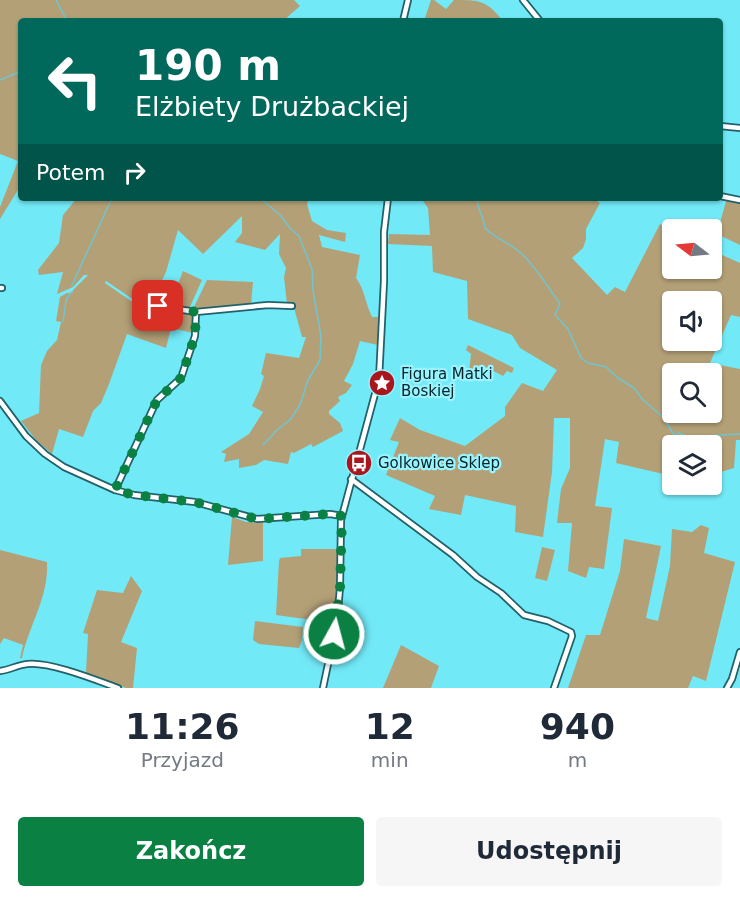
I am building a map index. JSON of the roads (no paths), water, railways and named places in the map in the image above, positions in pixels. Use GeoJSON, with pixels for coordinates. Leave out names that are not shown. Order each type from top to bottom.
{"type":"FeatureCollection","features":[{"type":"Feature","properties":{"kind":"street"},"geometry":{"type":"LineString","coordinates":[[404,18],[408,0]]}},
{"type":"Feature","properties":{"kind":"street"},"geometry":{"type":"LineString","coordinates":[[523,0],[538,18]]}},
{"type":"Feature","properties":{"kind":"street"},"geometry":{"type":"LineString","coordinates":[[723,126],[740,128]]}},
{"type":"Feature","properties":{"kind":"street"},"geometry":{"type":"LineString","coordinates":[[723,197],[740,200]]}},
{"type":"Feature","properties":{"kind":"street"},"geometry":{"type":"LineString","coordinates":[[323,688],[337,621],[342,516],[379,379],[384,291],[384,232],[388,201]]}},
{"type":"Feature","properties":{"kind":"street"},"geometry":{"type":"LineString","coordinates":[[158,306],[196,312],[268,305],[292,306]]}},
{"type":"Feature","properties":{"kind":"street"},"geometry":{"type":"LineString","coordinates":[[115,490],[157,400],[181,378],[195,336],[196,312]]}},
{"type":"Feature","properties":{"kind":"street"},"geometry":{"type":"LineString","coordinates":[[0,401],[26,436],[45,454],[64,467],[115,490],[134,495],[195,502],[257,519],[330,514],[342,516]]}},
{"type":"Feature","properties":{"kind":"street"},"geometry":{"type":"LineString","coordinates":[[351,479],[449,552],[477,577],[501,593],[524,615],[549,621],[571,632],[572,636],[554,688]]}},
{"type":"Feature","properties":{"kind":"street"},"geometry":{"type":"LineString","coordinates":[[727,688],[740,652]]}},
{"type":"Feature","properties":{"kind":"street"},"geometry":{"type":"LineString","coordinates":[[0,671],[34,664],[64,670],[118,688]]}},
{"type":"Feature","properties":{"kind":"waterway"},"geometry":{"type":"LineString","coordinates":[[56,0],[65,18]]}},
{"type":"Feature","properties":{"kind":"waterway"},"geometry":{"type":"LineString","coordinates":[[0,80],[18,72]]}},
{"type":"Feature","properties":{"kind":"waterway"},"geometry":{"type":"LineString","coordinates":[[72,285],[111,201]]}},
{"type":"Feature","properties":{"kind":"waterway"},"geometry":{"type":"LineString","coordinates":[[263,445],[290,420],[300,405],[308,380],[320,360],[321,336],[313,291],[312,269],[299,236],[264,201]]}},
{"type":"Feature","properties":{"kind":"waterway"},"geometry":{"type":"LineString","coordinates":[[477,201],[485,228],[523,255],[560,304],[555,315],[568,329],[581,358],[588,363],[606,367],[634,388],[643,400],[663,417],[674,435],[679,433],[689,437],[740,434]]}},
{"type":"Feature","properties":{"kind":"waterway"},"geometry":{"type":"LineString","coordinates":[[63,322],[66,300],[71,292]]}},
{"type":"Feature","properties":{"kind":"place","name":"Figura Matki Boskiej"},"geometry":{"type":"Point","coordinates":[382,383]}},
{"type":"Feature","properties":{"kind":"place","name":"Golkowice Sklep"},"geometry":{"type":"Point","coordinates":[359,463]}}]}
